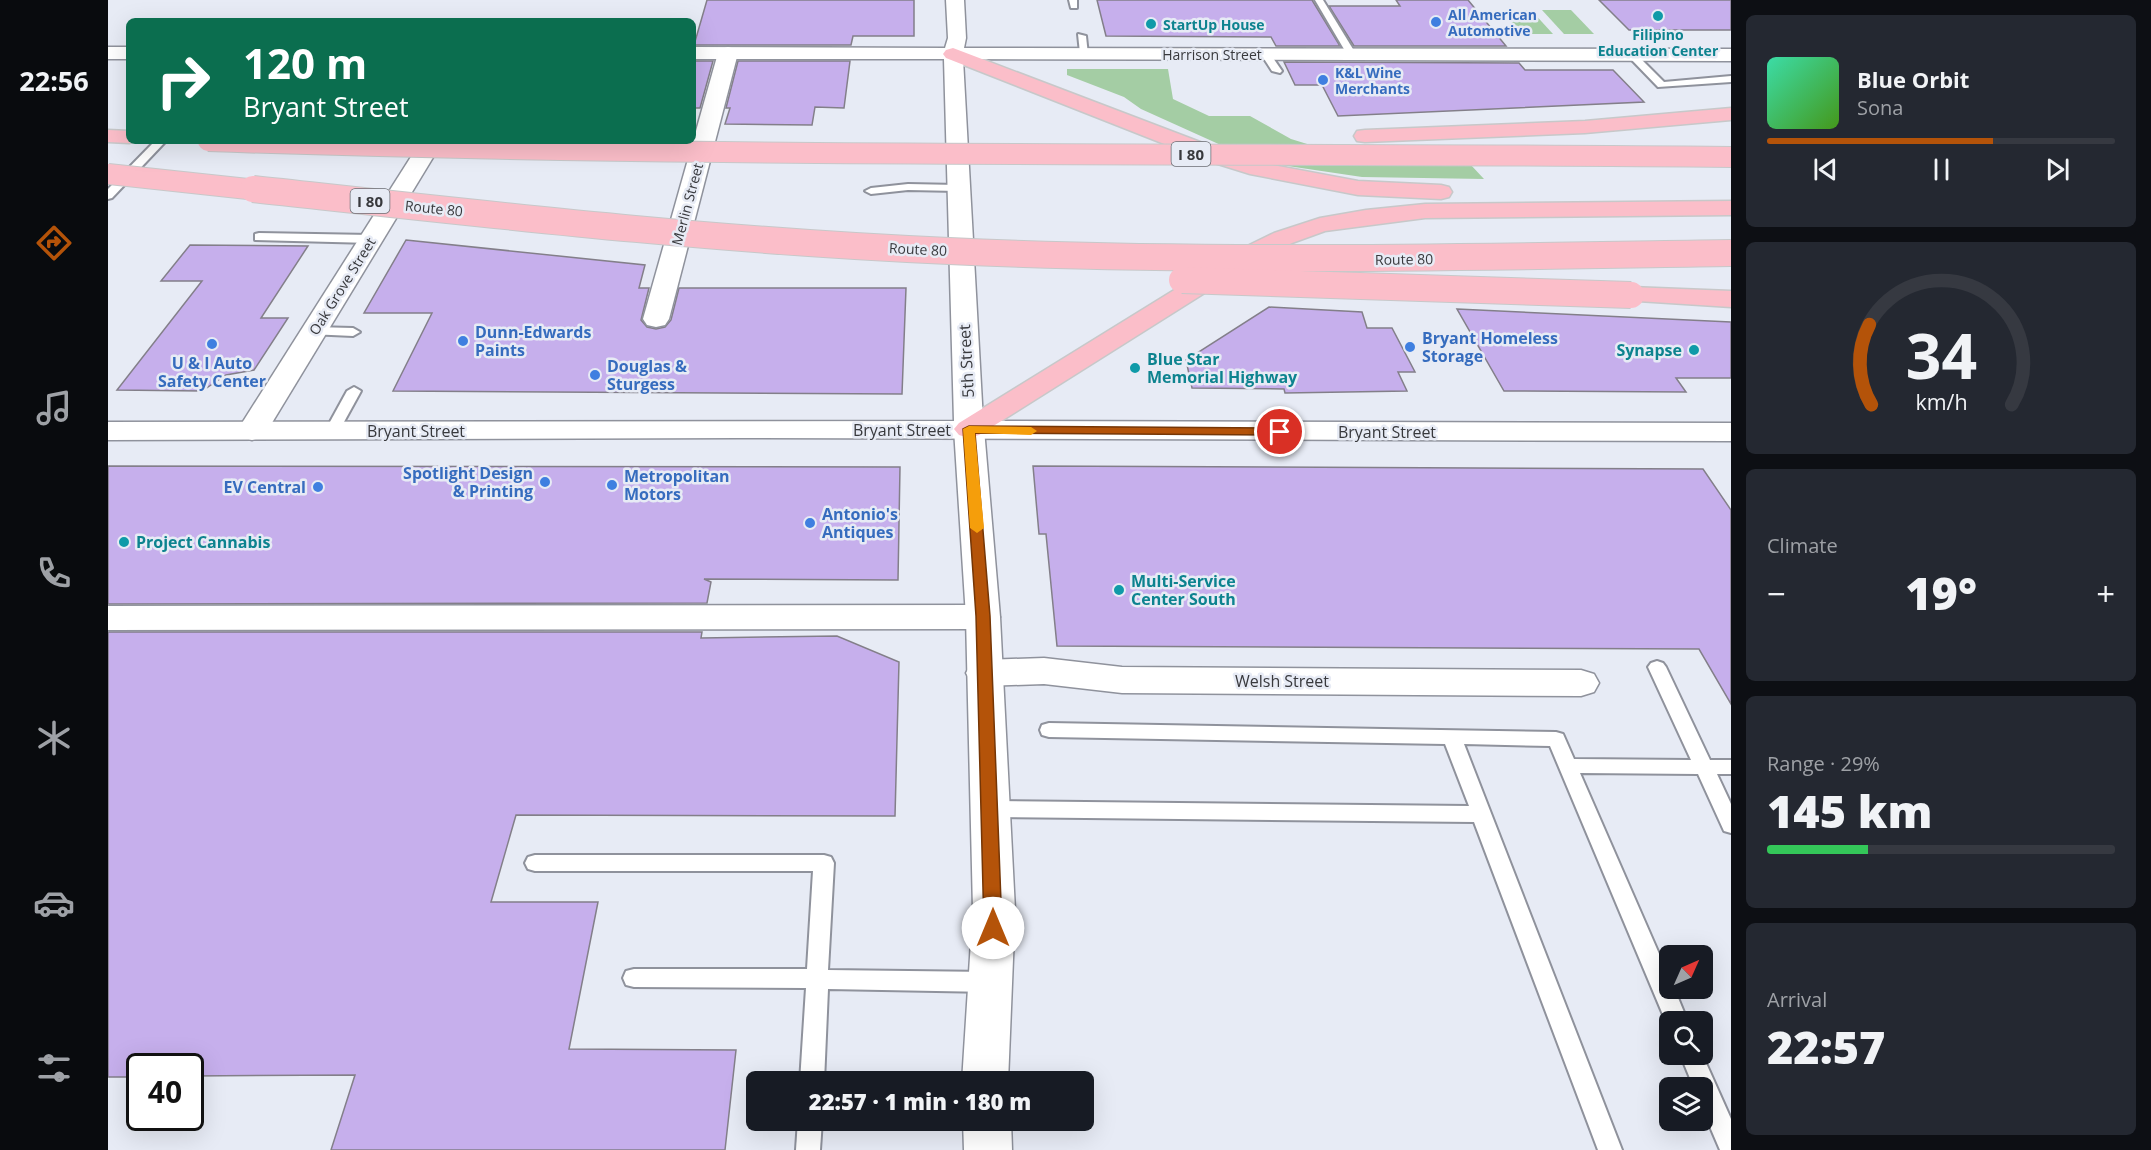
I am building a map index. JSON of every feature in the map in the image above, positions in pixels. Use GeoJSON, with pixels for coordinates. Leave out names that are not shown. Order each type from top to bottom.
{"type":"FeatureCollection","features":[{"type":"Feature","properties":{"kind":"highway"},"geometry":{"type":"LineString","coordinates":[[953,54],[1213,155],[1258,169],[1339,185],[1413,192],[1731,208]]}},
{"type":"Feature","properties":{"kind":"highway"},"geometry":{"type":"LineString","coordinates":[[651,153],[996,140],[1442,134],[1585,127],[1731,114]]}},
{"type":"Feature","properties":{"kind":"highway"},"geometry":{"type":"LineString","coordinates":[[108,136],[126,137]]}},
{"type":"Feature","properties":{"kind":"highway","name":"I 80"},"geometry":{"type":"LineString","coordinates":[[293,144],[651,153],[1731,157]]}},
{"type":"Feature","properties":{"kind":"highway","name":"Route 80"},"geometry":{"type":"LineString","coordinates":[[108,174],[631,228],[834,244],[1086,256],[1337,260],[1731,253]]}},
{"type":"Feature","properties":{"kind":"highway"},"geometry":{"type":"LineString","coordinates":[[969,429],[1248,255],[1283,238],[1320,225],[1366,217],[1425,211],[1565,199],[1731,189]]}},
{"type":"Feature","properties":{"kind":"highway"},"geometry":{"type":"LineString","coordinates":[[631,228],[806,255],[981,272],[1731,299]]}},
{"type":"Feature","properties":{"kind":"main road","name":"5th Street"},"geometry":{"type":"LineString","coordinates":[[955,0],[957,38],[953,54],[958,188],[969,429],[983,616],[994,910],[986,1071]]}},
{"type":"Feature","properties":{"kind":"main road","name":"Harrison Street"},"geometry":{"type":"LineString","coordinates":[[696,53],[953,54],[1083,45],[1266,54],[1731,55]]}},
{"type":"Feature","properties":{"kind":"main road"},"geometry":{"type":"LineString","coordinates":[[108,53],[126,53]]}},
{"type":"Feature","properties":{"kind":"main road","name":"Merlin Street"},"geometry":{"type":"LineString","coordinates":[[656,319],[728,53]]}},
{"type":"Feature","properties":{"kind":"main road","name":"Oak Grove Street"},"geometry":{"type":"LineString","coordinates":[[252,431],[430,144]]}},
{"type":"Feature","properties":{"kind":"main road","name":"Bryant Street"},"geometry":{"type":"LineString","coordinates":[[108,430],[969,429],[1060,432],[1731,432]]}},
{"type":"Feature","properties":{"kind":"main road"},"geometry":{"type":"LineString","coordinates":[[108,618],[983,616]]}},
{"type":"Feature","properties":{"kind":"main road","name":"Welsh Street"},"geometry":{"type":"LineString","coordinates":[[984,673],[1044,671],[1122,680],[1581,683]]}},
{"type":"Feature","properties":{"kind":"main road"},"geometry":{"type":"LineString","coordinates":[[987,1131],[988,1150]]}},
{"type":"Feature","properties":{"kind":"lane"},"geometry":{"type":"LineString","coordinates":[[1319,0],[1351,54]]}},
{"type":"Feature","properties":{"kind":"lane"},"geometry":{"type":"LineString","coordinates":[[1266,54],[1277,71]]}},
{"type":"Feature","properties":{"kind":"lane"},"geometry":{"type":"LineString","coordinates":[[1632,56],[1662,85],[1731,79]]}},
{"type":"Feature","properties":{"kind":"lane"},"geometry":{"type":"LineString","coordinates":[[108,196],[157,144]]}},
{"type":"Feature","properties":{"kind":"lane"},"geometry":{"type":"LineString","coordinates":[[871,190],[908,187],[958,188]]}},
{"type":"Feature","properties":{"kind":"lane"},"geometry":{"type":"LineString","coordinates":[[259,237],[371,239]]}},
{"type":"Feature","properties":{"kind":"lane"},"geometry":{"type":"LineString","coordinates":[[314,331],[352,332]]}},
{"type":"Feature","properties":{"kind":"lane"},"geometry":{"type":"LineString","coordinates":[[332,431],[354,391]]}},
{"type":"Feature","properties":{"kind":"lane"},"geometry":{"type":"LineString","coordinates":[[1657,667],[1731,825]]}},
{"type":"Feature","properties":{"kind":"lane"},"geometry":{"type":"LineString","coordinates":[[1049,730],[1556,739],[1672,1011]]}},
{"type":"Feature","properties":{"kind":"lane"},"geometry":{"type":"LineString","coordinates":[[1452,737],[1611,1150]]}},
{"type":"Feature","properties":{"kind":"lane"},"geometry":{"type":"LineString","coordinates":[[1569,766],[1731,767]]}},
{"type":"Feature","properties":{"kind":"lane"},"geometry":{"type":"LineString","coordinates":[[989,809],[1482,814]]}},
{"type":"Feature","properties":{"kind":"lane"},"geometry":{"type":"LineString","coordinates":[[535,863],[824,862],[813,1071]]}},
{"type":"Feature","properties":{"kind":"lane"},"geometry":{"type":"LineString","coordinates":[[634,978],[991,982]]}},
{"type":"Feature","properties":{"kind":"lane"},"geometry":{"type":"LineString","coordinates":[[1696,1065],[1731,1147]]}},
{"type":"Feature","properties":{"kind":"lane"},"geometry":{"type":"LineString","coordinates":[[808,1150],[809,1131]]}},
{"type":"Feature","properties":{"kind":"green space"},"geometry":{"type":"Polygon","coordinates":[[[1501,10],[1531,10],[1553,34],[1522,34],[1501,10]]]}},
{"type":"Feature","properties":{"kind":"green space"},"geometry":{"type":"Polygon","coordinates":[[[1542,10],[1571,10],[1594,34],[1564,34],[1542,10]]]}},
{"type":"Feature","properties":{"kind":"green space"},"geometry":{"type":"Polygon","coordinates":[[[1067,69],[1168,69],[1173,99],[1209,116],[1250,116],[1291,139],[1372,164],[1470,164],[1484,179],[1362,177],[1281,165],[1234,151],[1141,109],[1124,97],[1067,75],[1067,69]]]}},
{"type":"Feature","properties":{"kind":"building"},"geometry":{"type":"Polygon","coordinates":[[[707,0],[914,0],[914,36],[853,36],[851,45],[696,45],[707,0]]]}},
{"type":"Feature","properties":{"kind":"building"},"geometry":{"type":"Polygon","coordinates":[[[1097,0],[1312,0],[1340,46],[1276,46],[1271,37],[1106,36],[1097,0]]]}},
{"type":"Feature","properties":{"kind":"building"},"geometry":{"type":"Polygon","coordinates":[[[1396,0],[1468,0],[1506,46],[1354,46],[1329,6],[1400,6],[1396,0]]]}},
{"type":"Feature","properties":{"kind":"building","name":"Filipino Education Center"},"geometry":{"type":"Polygon","coordinates":[[[1599,0],[1731,0],[1731,30],[1629,30],[1599,0]]]}},
{"type":"Feature","properties":{"kind":"building"},"geometry":{"type":"Polygon","coordinates":[[[696,61],[713,61],[700,108],[696,108],[696,61]]]}},
{"type":"Feature","properties":{"kind":"building"},"geometry":{"type":"Polygon","coordinates":[[[738,61],[850,61],[844,108],[815,107],[812,125],[725,124],[730,108],[726,108],[738,61]]]}},
{"type":"Feature","properties":{"kind":"building"},"geometry":{"type":"Polygon","coordinates":[[[1284,62],[1519,63],[1525,70],[1613,70],[1644,102],[1338,116],[1322,85],[1295,85],[1284,62]]]}},
{"type":"Feature","properties":{"kind":"building"},"geometry":{"type":"Polygon","coordinates":[[[406,240],[645,265],[639,288],[649,288],[641,320],[647,327],[656,329],[665,327],[671,320],[679,288],[906,288],[902,394],[393,391],[432,313],[364,313],[406,240]]]}},
{"type":"Feature","properties":{"kind":"building"},"geometry":{"type":"Polygon","coordinates":[[[190,245],[308,246],[261,318],[288,318],[254,370],[226,375],[202,391],[117,390],[202,281],[161,281],[190,245]]]}},
{"type":"Feature","properties":{"kind":"building"},"geometry":{"type":"Polygon","coordinates":[[[1269,307],[1362,312],[1367,328],[1392,328],[1415,372],[1398,372],[1407,391],[1285,393],[1284,389],[1192,388],[1186,360],[1269,307]]]}},
{"type":"Feature","properties":{"kind":"building"},"geometry":{"type":"Polygon","coordinates":[[[1457,309],[1731,322],[1731,378],[1676,378],[1686,392],[1504,391],[1457,309]]]}},
{"type":"Feature","properties":{"kind":"building"},"geometry":{"type":"Polygon","coordinates":[[[108,466],[900,467],[898,580],[704,579],[711,582],[707,603],[108,604],[108,466]]]}},
{"type":"Feature","properties":{"kind":"building"},"geometry":{"type":"Polygon","coordinates":[[[1033,466],[1703,469],[1731,510],[1731,704],[1699,649],[1057,646],[1046,534],[1039,534],[1033,466]]]}},
{"type":"Feature","properties":{"kind":"building"},"geometry":{"type":"Polygon","coordinates":[[[108,632],[702,632],[701,638],[837,636],[899,662],[895,816],[516,815],[491,902],[598,902],[569,1049],[736,1050],[725,1150],[331,1150],[355,1075],[204,1076],[204,1053],[126,1053],[126,1077],[108,1077],[108,632]]]}},
{"type":"Feature","properties":{"kind":"slow traffic"},"geometry":{"type":"LineString","coordinates":[[977,528],[969,429],[1031,431]]}},
{"type":"Feature","properties":{"kind":"place","name":"Filipino Education Center"},"geometry":{"type":"Point","coordinates":[1658,16]}},
{"type":"Feature","properties":{"kind":"place","name":"All American Automotive"},"geometry":{"type":"Point","coordinates":[1436,22]}},
{"type":"Feature","properties":{"kind":"place","name":"StartUp House"},"geometry":{"type":"Point","coordinates":[1151,24]}},
{"type":"Feature","properties":{"kind":"place","name":"K&L Wine Merchants"},"geometry":{"type":"Point","coordinates":[1323,80]}},
{"type":"Feature","properties":{"kind":"place","name":"Dunn-Edwards Paints"},"geometry":{"type":"Point","coordinates":[463,341]}},
{"type":"Feature","properties":{"kind":"place","name":"U & I Auto Safety Center"},"geometry":{"type":"Point","coordinates":[212,344]}},
{"type":"Feature","properties":{"kind":"place","name":"Bryant Homeless Storage"},"geometry":{"type":"Point","coordinates":[1410,347]}},
{"type":"Feature","properties":{"kind":"place","name":"Synapse"},"geometry":{"type":"Point","coordinates":[1694,350]}},
{"type":"Feature","properties":{"kind":"place","name":"Blue Star Memorial Highway"},"geometry":{"type":"Point","coordinates":[1135,368]}},
{"type":"Feature","properties":{"kind":"place","name":"Douglas & Sturgess"},"geometry":{"type":"Point","coordinates":[595,375]}},
{"type":"Feature","properties":{"kind":"place","name":"Spotlight Design & Printing"},"geometry":{"type":"Point","coordinates":[545,482]}},
{"type":"Feature","properties":{"kind":"place","name":"Metropolitan Motors"},"geometry":{"type":"Point","coordinates":[612,485]}},
{"type":"Feature","properties":{"kind":"place","name":"EV Central"},"geometry":{"type":"Point","coordinates":[318,487]}},
{"type":"Feature","properties":{"kind":"place","name":"Antonio's Antiques"},"geometry":{"type":"Point","coordinates":[810,523]}},
{"type":"Feature","properties":{"kind":"place","name":"Project Cannabis"},"geometry":{"type":"Point","coordinates":[124,542]}},
{"type":"Feature","properties":{"kind":"place","name":"Multi-Service Center South"},"geometry":{"type":"Point","coordinates":[1119,590]}},
{"type":"Feature","properties":{"kind":"route"},"geometry":{"type":"LineString","coordinates":[[993,928],[983,616],[969,429],[1060,432],[1280,432]]}}]}
